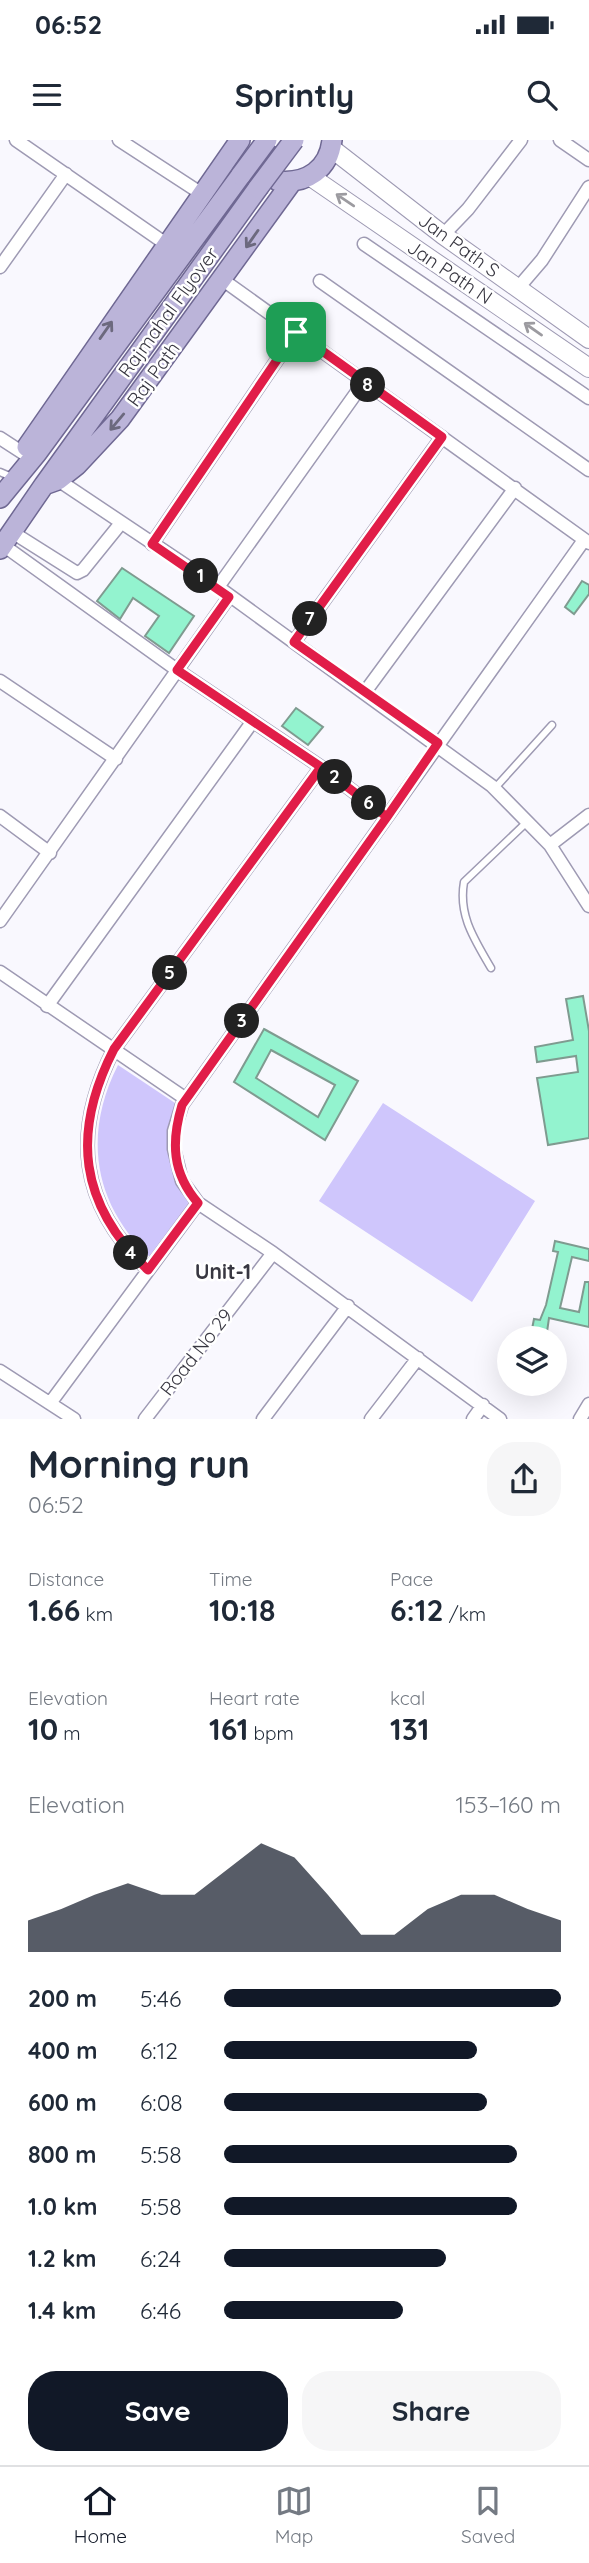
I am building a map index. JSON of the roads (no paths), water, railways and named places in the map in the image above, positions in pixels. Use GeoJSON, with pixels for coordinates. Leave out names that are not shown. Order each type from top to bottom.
{"type":"FeatureCollection","features":[{"type":"Feature","properties":{"kind":"main road","name":"Rajmahal Flyover"},"geometry":{"type":"LineString","coordinates":[[15,468],[267,140]]}},
{"type":"Feature","properties":{"kind":"main road","name":"Rajmahal Flyover"},"geometry":{"type":"LineString","coordinates":[[51,483],[294,140]]}},
{"type":"Feature","properties":{"kind":"main road"},"geometry":{"type":"LineString","coordinates":[[0,498],[15,468],[236,142],[257,169],[267,177],[291,183],[311,177],[320,169],[332,144]]}},
{"type":"Feature","properties":{"kind":"main road","name":"Jan Path S"},"geometry":{"type":"LineString","coordinates":[[332,144],[443,235],[589,339]]}},
{"type":"Feature","properties":{"kind":"main road"},"geometry":{"type":"LineString","coordinates":[[220,169],[239,169],[264,185],[273,207]]}},
{"type":"Feature","properties":{"kind":"main road","name":"Jan Path N"},"geometry":{"type":"LineString","coordinates":[[311,177],[589,368]]}},
{"type":"Feature","properties":{"kind":"main road","name":"Raj Path"},"geometry":{"type":"LineString","coordinates":[[5,542],[51,483],[120,419],[291,183]]}},
{"type":"Feature","properties":{"kind":"street"},"geometry":{"type":"LineString","coordinates":[[16,140],[166,244]]}},
{"type":"Feature","properties":{"kind":"street"},"geometry":{"type":"LineString","coordinates":[[119,140],[201,194]]}},
{"type":"Feature","properties":{"kind":"street"},"geometry":{"type":"LineString","coordinates":[[443,235],[468,209],[521,140]]}},
{"type":"Feature","properties":{"kind":"street"},"geometry":{"type":"LineString","coordinates":[[566,142],[589,160]]}},
{"type":"Feature","properties":{"kind":"street"},"geometry":{"type":"LineString","coordinates":[[0,267],[66,174]]}},
{"type":"Feature","properties":{"kind":"street"},"geometry":{"type":"LineString","coordinates":[[518,288],[542,260],[589,187]]}},
{"type":"Feature","properties":{"kind":"street"},"geometry":{"type":"LineString","coordinates":[[388,261],[403,240]]}},
{"type":"Feature","properties":{"kind":"street"},"geometry":{"type":"LineString","coordinates":[[364,244],[589,398]]}},
{"type":"Feature","properties":{"kind":"street"},"geometry":{"type":"LineString","coordinates":[[223,280],[587,541],[438,743],[186,1099],[174,1131],[174,1149],[182,1181],[198,1203],[273,1252],[500,1419]]}},
{"type":"Feature","properties":{"kind":"street"},"geometry":{"type":"LineString","coordinates":[[320,281],[589,470]]}},
{"type":"Feature","properties":{"kind":"street"},"geometry":{"type":"LineString","coordinates":[[152,544],[296,332]]}},
{"type":"Feature","properties":{"kind":"street"},"geometry":{"type":"LineString","coordinates":[[218,587],[364,382]]}},
{"type":"Feature","properties":{"kind":"street"},"geometry":{"type":"LineString","coordinates":[[294,642],[442,437]]}},
{"type":"Feature","properties":{"kind":"street"},"geometry":{"type":"LineString","coordinates":[[0,438],[15,468]]}},
{"type":"Feature","properties":{"kind":"street"},"geometry":{"type":"LineString","coordinates":[[51,483],[121,523],[218,587],[438,743],[495,788],[528,821],[550,845],[589,906]]}},
{"type":"Feature","properties":{"kind":"street"},"geometry":{"type":"LineString","coordinates":[[365,692],[515,488]]}},
{"type":"Feature","properties":{"kind":"street"},"geometry":{"type":"LineString","coordinates":[[5,542],[77,573],[83,570],[121,523]]}},
{"type":"Feature","properties":{"kind":"street"},"geometry":{"type":"LineString","coordinates":[[5,542],[177,670],[321,767],[387,817]]}},
{"type":"Feature","properties":{"kind":"street"},"geometry":{"type":"LineString","coordinates":[[0,921],[229,597]]}},
{"type":"Feature","properties":{"kind":"street"},"geometry":{"type":"LineString","coordinates":[[0,681],[116,759]]}},
{"type":"Feature","properties":{"kind":"street"},"geometry":{"type":"LineString","coordinates":[[47,1006],[253,721]]}},
{"type":"Feature","properties":{"kind":"street"},"geometry":{"type":"LineString","coordinates":[[148,1270],[126,1249],[108,1224],[96,1200],[88,1165],[87,1126],[93,1099],[114,1049],[321,767]]}},
{"type":"Feature","properties":{"kind":"street"},"geometry":{"type":"LineString","coordinates":[[550,845],[589,815]]}},
{"type":"Feature","properties":{"kind":"street"},"geometry":{"type":"LineString","coordinates":[[0,816],[50,853]]}},
{"type":"Feature","properties":{"kind":"street"},"geometry":{"type":"LineString","coordinates":[[0,972],[186,1099]]}},
{"type":"Feature","properties":{"kind":"street"},"geometry":{"type":"LineString","coordinates":[[51,1402],[198,1203]]}},
{"type":"Feature","properties":{"kind":"street","name":"Road No 29"},"geometry":{"type":"LineString","coordinates":[[145,1419],[273,1252]]}},
{"type":"Feature","properties":{"kind":"street"},"geometry":{"type":"LineString","coordinates":[[262,1419],[348,1306]]}},
{"type":"Feature","properties":{"kind":"street"},"geometry":{"type":"LineString","coordinates":[[371,1419],[418,1358]]}},
{"type":"Feature","properties":{"kind":"street"},"geometry":{"type":"LineString","coordinates":[[0,1371],[74,1419]]}},
{"type":"Feature","properties":{"kind":"street"},"geometry":{"type":"LineString","coordinates":[[580,1419],[589,1404]]}},
{"type":"Feature","properties":{"kind":"street"},"geometry":{"type":"LineString","coordinates":[[473,1419],[483,1405]]}},
{"type":"Feature","properties":{"kind":"lane"},"geometry":{"type":"LineString","coordinates":[[495,788],[552,725]]}},
{"type":"Feature","properties":{"kind":"lane"},"geometry":{"type":"LineString","coordinates":[[491,968],[467,926],[461,896],[464,882],[528,821]]}},
{"type":"Feature","properties":{"kind":"district","name":"Unit-1"},"geometry":{"type":"Point","coordinates":[223,1271]}}]}
